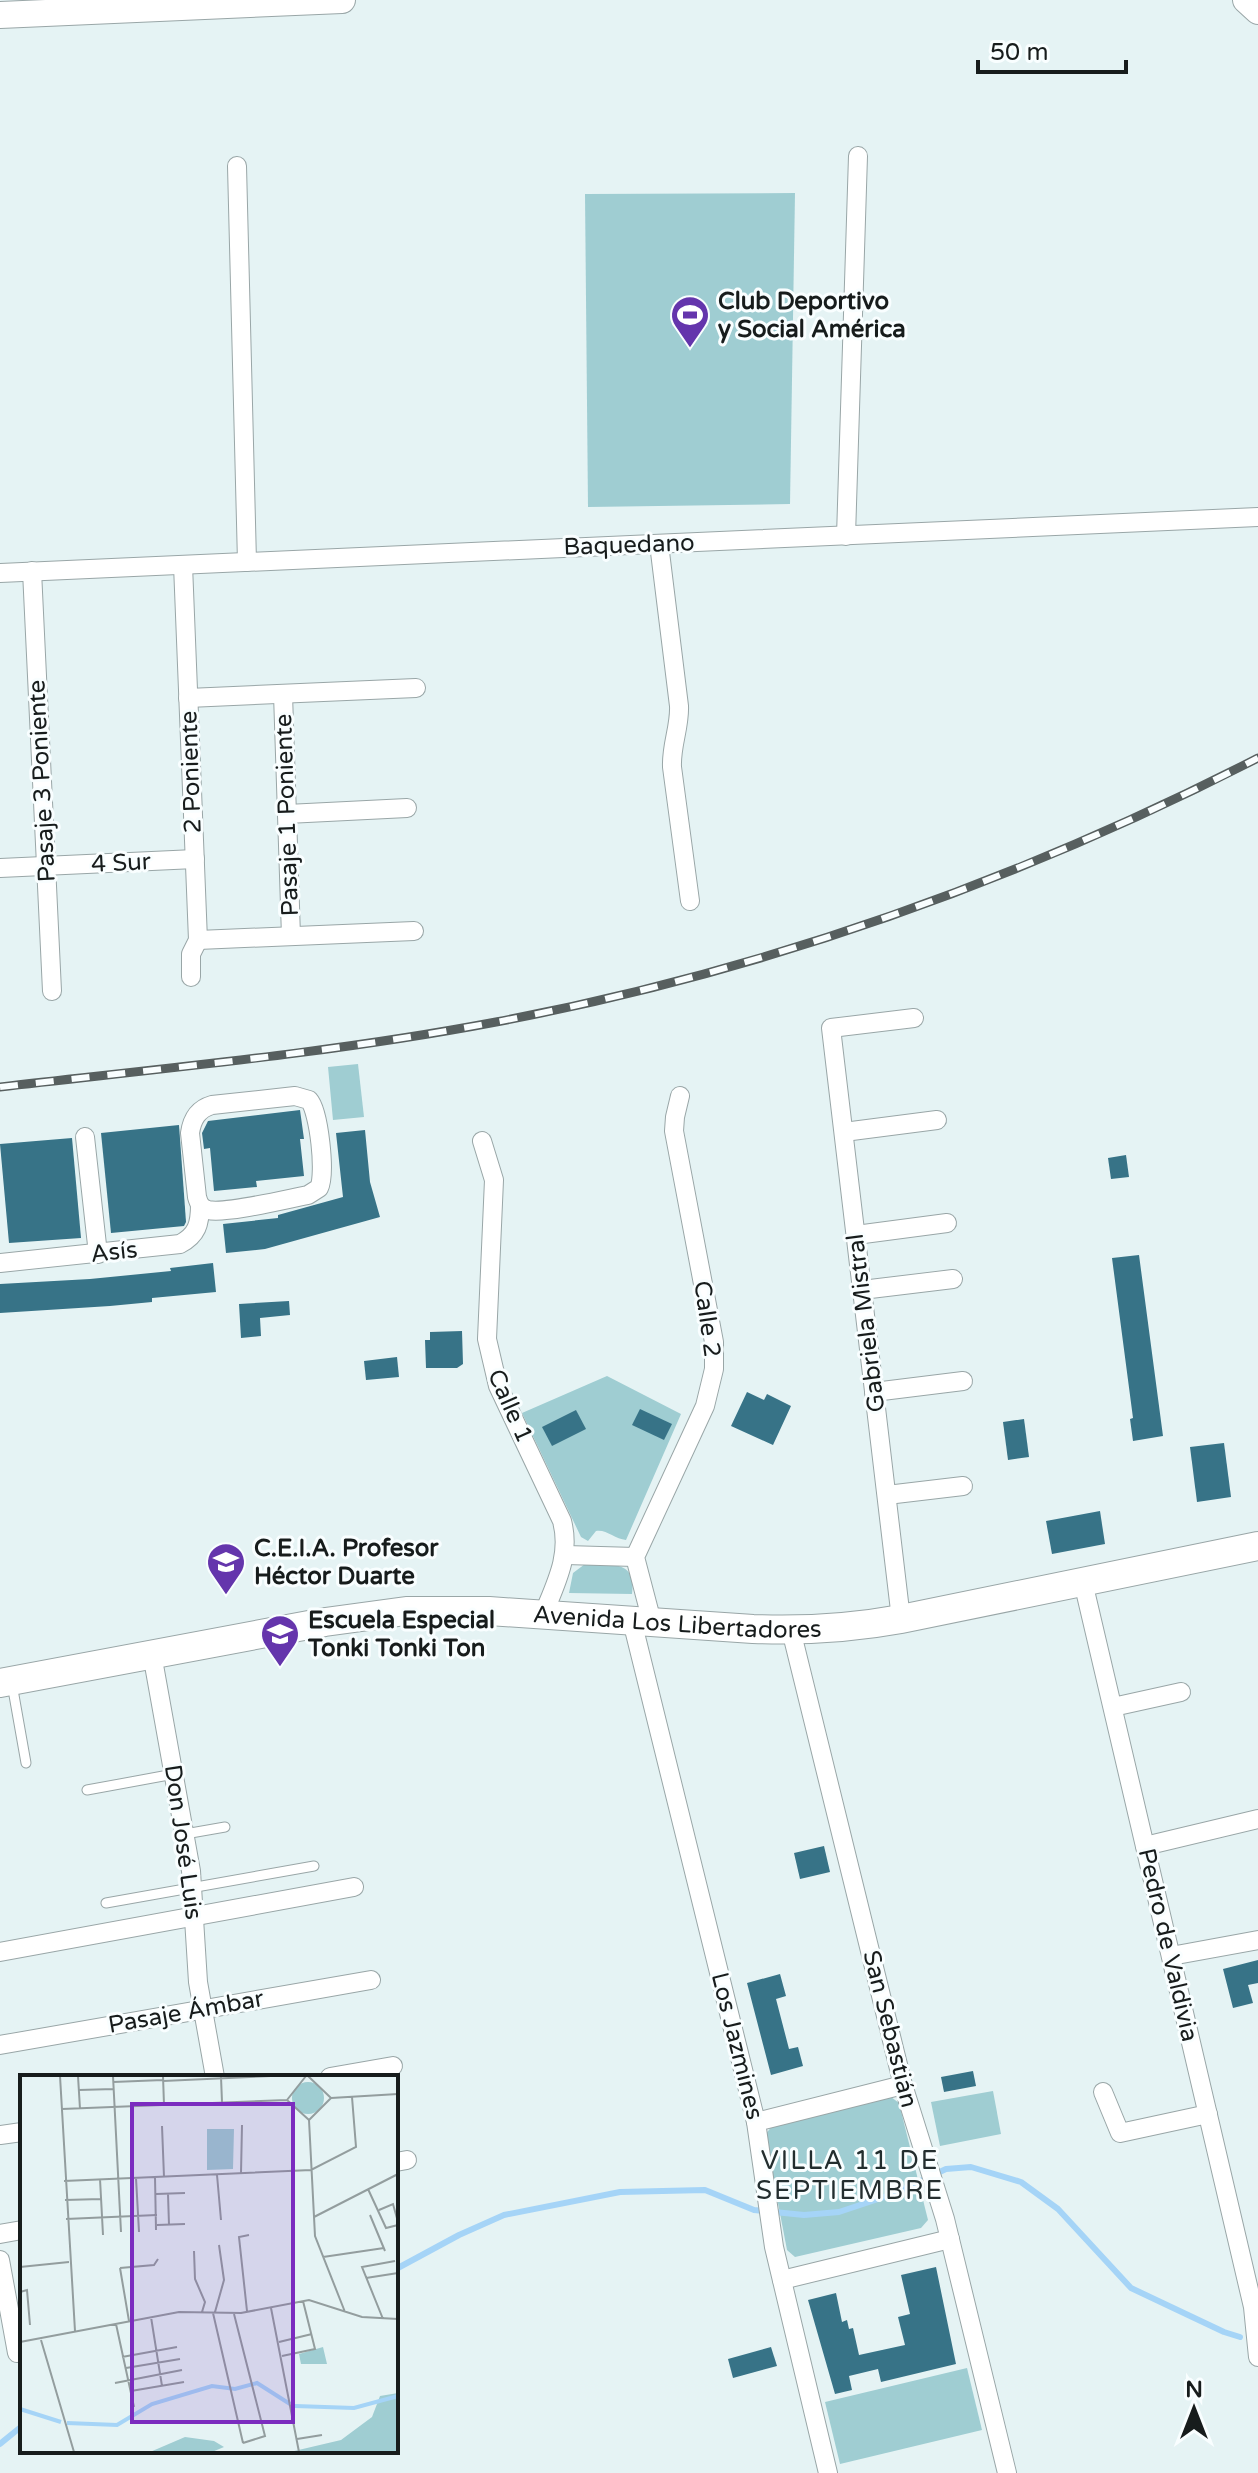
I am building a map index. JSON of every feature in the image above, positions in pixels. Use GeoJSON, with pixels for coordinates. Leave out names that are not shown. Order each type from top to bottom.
{"type":"FeatureCollection","features":[{"type":"Feature","properties":{"kind":"main road","name":"Avenida Los Libertadores"},"geometry":{"type":"LineString","coordinates":[[6,1682],[325,1622],[406,1611],[448,1609],[791,1630],[848,1627],[901,1619],[1258,1546]]}},
{"type":"Feature","properties":{"kind":"street"},"geometry":{"type":"LineString","coordinates":[[0,15],[86,6],[342,0]]}},
{"type":"Feature","properties":{"kind":"street"},"geometry":{"type":"LineString","coordinates":[[1246,0],[1258,11]]}},
{"type":"Feature","properties":{"kind":"street"},"geometry":{"type":"LineString","coordinates":[[846,536],[858,156]]}},
{"type":"Feature","properties":{"kind":"street"},"geometry":{"type":"LineString","coordinates":[[237,166],[247,562]]}},
{"type":"Feature","properties":{"kind":"street","name":"Baquedano"},"geometry":{"type":"LineString","coordinates":[[0,573],[1258,517]]}},
{"type":"Feature","properties":{"kind":"street"},"geometry":{"type":"LineString","coordinates":[[659,544],[679,706],[672,767],[690,901]]}},
{"type":"Feature","properties":{"kind":"street","name":"2 Poniente"},"geometry":{"type":"LineString","coordinates":[[183,565],[198,940],[191,954],[191,977]]}},
{"type":"Feature","properties":{"kind":"street","name":"Pasaje 3 Poniente"},"geometry":{"type":"LineString","coordinates":[[32,571],[52,991]]}},
{"type":"Feature","properties":{"kind":"street"},"geometry":{"type":"LineString","coordinates":[[188,698],[416,688]]}},
{"type":"Feature","properties":{"kind":"street","name":"Pasaje 1 Poniente"},"geometry":{"type":"LineString","coordinates":[[283,694],[291,936]]}},
{"type":"Feature","properties":{"kind":"street"},"geometry":{"type":"LineString","coordinates":[[287,814],[407,808]]}},
{"type":"Feature","properties":{"kind":"street","name":"4 Sur"},"geometry":{"type":"LineString","coordinates":[[0,868],[195,859]]}},
{"type":"Feature","properties":{"kind":"street"},"geometry":{"type":"LineString","coordinates":[[198,940],[414,931]]}},
{"type":"Feature","properties":{"kind":"street","name":"Gabriela Mistral"},"geometry":{"type":"LineString","coordinates":[[901,1619],[831,1028],[914,1018]]}},
{"type":"Feature","properties":{"kind":"street"},"geometry":{"type":"LineString","coordinates":[[295,1096],[309,1100],[316,1111],[322,1176],[322,1183],[314,1193],[223,1209],[206,1210],[200,1205],[190,1133],[191,1125],[200,1111],[212,1105],[295,1096]]}},
{"type":"Feature","properties":{"kind":"street","name":"Calle 2"},"geometry":{"type":"LineString","coordinates":[[635,1557],[705,1406],[714,1369],[714,1342],[674,1131],[680,1096]]}},
{"type":"Feature","properties":{"kind":"street"},"geometry":{"type":"LineString","coordinates":[[844,1132],[937,1120]]}},
{"type":"Feature","properties":{"kind":"street"},"geometry":{"type":"LineString","coordinates":[[85,1137],[98,1254]]}},
{"type":"Feature","properties":{"kind":"street","name":"Calle 1"},"geometry":{"type":"LineString","coordinates":[[482,1141],[494,1180],[487,1339],[490,1358],[498,1386],[562,1521],[566,1555]]}},
{"type":"Feature","properties":{"kind":"street","name":"Asís"},"geometry":{"type":"LineString","coordinates":[[0,1263],[180,1244],[195,1233],[200,1224],[200,1205]]}},
{"type":"Feature","properties":{"kind":"street"},"geometry":{"type":"LineString","coordinates":[[856,1235],[947,1223]]}},
{"type":"Feature","properties":{"kind":"street"},"geometry":{"type":"LineString","coordinates":[[862,1290],[953,1279]]}},
{"type":"Feature","properties":{"kind":"street"},"geometry":{"type":"LineString","coordinates":[[874,1392],[963,1381]]}},
{"type":"Feature","properties":{"kind":"street"},"geometry":{"type":"LineString","coordinates":[[887,1495],[963,1486]]}},
{"type":"Feature","properties":{"kind":"street"},"geometry":{"type":"LineString","coordinates":[[543,1615],[566,1555],[635,1557],[642,1622]]}},
{"type":"Feature","properties":{"kind":"street","name":"Pedro de Valdivia"},"geometry":{"type":"LineString","coordinates":[[1083,1582],[1253,2307],[1258,2357]]}},
{"type":"Feature","properties":{"kind":"street","name":"Los Jazmines"},"geometry":{"type":"LineString","coordinates":[[642,1622],[756,2122],[782,2280],[828,2473]]}},
{"type":"Feature","properties":{"kind":"street","name":"San Sebastián"},"geometry":{"type":"LineString","coordinates":[[791,1630],[903,2085],[950,2239],[1007,2473]]}},
{"type":"Feature","properties":{"kind":"street","name":"Don José Luis"},"geometry":{"type":"LineString","coordinates":[[152,1654],[194,1887],[198,1982],[215,2075]]}},
{"type":"Feature","properties":{"kind":"street"},"geometry":{"type":"LineString","coordinates":[[1113,1707],[1181,1692]]}},
{"type":"Feature","properties":{"kind":"street"},"geometry":{"type":"LineString","coordinates":[[1145,1846],[1258,1819]]}},
{"type":"Feature","properties":{"kind":"street"},"geometry":{"type":"LineString","coordinates":[[0,1952],[354,1887]]}},
{"type":"Feature","properties":{"kind":"street"},"geometry":{"type":"LineString","coordinates":[[1171,1956],[1258,1940]]}},
{"type":"Feature","properties":{"kind":"street","name":"Pasaje Ámbar"},"geometry":{"type":"LineString","coordinates":[[0,2045],[371,1980]]}},
{"type":"Feature","properties":{"kind":"street"},"geometry":{"type":"LineString","coordinates":[[341,2075],[393,2066]]}},
{"type":"Feature","properties":{"kind":"street"},"geometry":{"type":"LineString","coordinates":[[756,2122],[903,2085]]}},
{"type":"Feature","properties":{"kind":"street"},"geometry":{"type":"LineString","coordinates":[[1103,2092],[1120,2133],[1208,2114]]}},
{"type":"Feature","properties":{"kind":"street"},"geometry":{"type":"LineString","coordinates":[[0,2135],[20,2132]]}},
{"type":"Feature","properties":{"kind":"street"},"geometry":{"type":"LineString","coordinates":[[0,2234],[20,2230]]}},
{"type":"Feature","properties":{"kind":"street"},"geometry":{"type":"LineString","coordinates":[[782,2280],[950,2239]]}},
{"type":"Feature","properties":{"kind":"street"},"geometry":{"type":"LineString","coordinates":[[0,2260],[17,2353]]}},
{"type":"Feature","properties":{"kind":"lane"},"geometry":{"type":"LineString","coordinates":[[6,1682],[26,1763]]}},
{"type":"Feature","properties":{"kind":"lane"},"geometry":{"type":"LineString","coordinates":[[87,1790],[174,1774]]}},
{"type":"Feature","properties":{"kind":"lane"},"geometry":{"type":"LineString","coordinates":[[185,1834],[225,1827]]}},
{"type":"Feature","properties":{"kind":"lane"},"geometry":{"type":"LineString","coordinates":[[106,1903],[314,1866]]}},
{"type":"Feature","properties":{"kind":"shaded area","name":"Club Deportivo y Social América"},"geometry":{"type":"Polygon","coordinates":[[[795,193],[790,504],[588,507],[585,194],[795,193]]]}},
{"type":"Feature","properties":{"kind":"shaded area"},"geometry":{"type":"Polygon","coordinates":[[[358,1064],[364,1117],[333,1120],[328,1067],[358,1064]]]}},
{"type":"Feature","properties":{"kind":"shaded area"},"geometry":{"type":"Polygon","coordinates":[[[607,1376],[681,1414],[626,1540],[596,1531],[588,1541],[581,1537],[522,1413],[607,1376]]]}},
{"type":"Feature","properties":{"kind":"shaded area"},"geometry":{"type":"Polygon","coordinates":[[[585,1564],[626,1569],[632,1583],[632,1594],[569,1593],[573,1573],[585,1564]]]}},
{"type":"Feature","properties":{"kind":"shaded area"},"geometry":{"type":"Polygon","coordinates":[[[993,2091],[1001,2134],[940,2146],[931,2102],[993,2091]]]}},
{"type":"Feature","properties":{"kind":"shaded area"},"geometry":{"type":"Polygon","coordinates":[[[891,2097],[899,2103],[928,2220],[921,2228],[795,2257],[787,2250],[765,2135],[772,2126],[891,2097]]]}},
{"type":"Feature","properties":{"kind":"shaded area"},"geometry":{"type":"Polygon","coordinates":[[[967,2368],[982,2430],[840,2464],[825,2402],[967,2368]]]}},
{"type":"Feature","properties":{"kind":"building"},"geometry":{"type":"Polygon","coordinates":[[[300,1110],[304,1176],[256,1181],[257,1187],[214,1191],[210,1148],[204,1149],[202,1133],[208,1121],[300,1110]]]}},
{"type":"Feature","properties":{"kind":"building"},"geometry":{"type":"Polygon","coordinates":[[[179,1125],[184,1226],[111,1233],[101,1133],[179,1125]]]}},
{"type":"Feature","properties":{"kind":"building"},"geometry":{"type":"Polygon","coordinates":[[[365,1130],[370,1182],[380,1217],[265,1249],[226,1253],[223,1224],[278,1218],[278,1215],[343,1197],[336,1133],[365,1130]]]}},
{"type":"Feature","properties":{"kind":"building"},"geometry":{"type":"Polygon","coordinates":[[[72,1138],[81,1238],[9,1243],[0,1144],[72,1138]]]}},
{"type":"Feature","properties":{"kind":"building"},"geometry":{"type":"Polygon","coordinates":[[[1126,1155],[1129,1177],[1111,1179],[1108,1158],[1126,1155]]]}},
{"type":"Feature","properties":{"kind":"building"},"geometry":{"type":"Polygon","coordinates":[[[1139,1255],[1163,1436],[1133,1441],[1130,1419],[1133,1418],[1112,1258],[1139,1255]]]}},
{"type":"Feature","properties":{"kind":"building"},"geometry":{"type":"Polygon","coordinates":[[[213,1263],[216,1292],[152,1298],[152,1302],[0,1313],[0,1284],[90,1279],[171,1271],[170,1268],[213,1263]]]}},
{"type":"Feature","properties":{"kind":"building"},"geometry":{"type":"Polygon","coordinates":[[[289,1301],[290,1315],[260,1318],[261,1336],[241,1338],[239,1304],[289,1301]]]}},
{"type":"Feature","properties":{"kind":"building"},"geometry":{"type":"Polygon","coordinates":[[[462,1331],[463,1364],[457,1368],[426,1368],[425,1340],[430,1340],[430,1332],[462,1331]]]}},
{"type":"Feature","properties":{"kind":"building"},"geometry":{"type":"Polygon","coordinates":[[[397,1357],[399,1377],[366,1380],[364,1361],[397,1357]]]}},
{"type":"Feature","properties":{"kind":"building"},"geometry":{"type":"Polygon","coordinates":[[[747,1392],[764,1400],[767,1394],[791,1406],[773,1445],[731,1426],[747,1392]]]}},
{"type":"Feature","properties":{"kind":"building"},"geometry":{"type":"Polygon","coordinates":[[[640,1409],[672,1424],[664,1440],[632,1425],[640,1409]]]}},
{"type":"Feature","properties":{"kind":"building"},"geometry":{"type":"Polygon","coordinates":[[[576,1410],[586,1429],[552,1446],[542,1427],[576,1410]]]}},
{"type":"Feature","properties":{"kind":"building"},"geometry":{"type":"Polygon","coordinates":[[[1024,1419],[1029,1457],[1008,1460],[1003,1422],[1024,1419]]]}},
{"type":"Feature","properties":{"kind":"building"},"geometry":{"type":"Polygon","coordinates":[[[1224,1443],[1231,1497],[1197,1502],[1190,1447],[1224,1443]]]}},
{"type":"Feature","properties":{"kind":"building"},"geometry":{"type":"Polygon","coordinates":[[[1100,1511],[1105,1544],[1052,1554],[1046,1521],[1100,1511]]]}},
{"type":"Feature","properties":{"kind":"building"},"geometry":{"type":"Polygon","coordinates":[[[824,1846],[830,1872],[800,1879],[794,1853],[824,1846]]]}},
{"type":"Feature","properties":{"kind":"building"},"geometry":{"type":"Polygon","coordinates":[[[1258,1960],[1258,1983],[1248,1985],[1253,2003],[1233,2008],[1223,1969],[1258,1960]]]}},
{"type":"Feature","properties":{"kind":"building"},"geometry":{"type":"Polygon","coordinates":[[[780,1974],[786,1996],[776,1999],[789,2049],[798,2047],[803,2066],[771,2075],[747,1983],[780,1974]]]}},
{"type":"Feature","properties":{"kind":"building"},"geometry":{"type":"Polygon","coordinates":[[[973,2071],[976,2086],[944,2092],[941,2077],[973,2071]]]}},
{"type":"Feature","properties":{"kind":"building"},"geometry":{"type":"Polygon","coordinates":[[[936,2267],[956,2364],[881,2382],[878,2369],[849,2376],[852,2390],[835,2394],[808,2300],[836,2293],[842,2322],[847,2320],[849,2329],[853,2328],[859,2355],[905,2345],[898,2317],[910,2314],[901,2275],[936,2267]]]}},
{"type":"Feature","properties":{"kind":"building"},"geometry":{"type":"Polygon","coordinates":[[[771,2347],[777,2366],[733,2378],[728,2359],[771,2347]]]}},
{"type":"Feature","properties":{"kind":"waterway"},"geometry":{"type":"LineString","coordinates":[[398,2268],[504,2215],[620,2192],[705,2190],[754,2210],[804,2215],[839,2212],[893,2194],[946,2169],[971,2167],[1021,2182],[1058,2209],[1131,2288],[1240,2337]]}},
{"type":"Feature","properties":{"kind":"waterway"},"geometry":{"type":"LineString","coordinates":[[0,2444],[20,2428]]}},
{"type":"Feature","properties":{"kind":"railway"},"geometry":{"type":"LineString","coordinates":[[0,1087],[373,1043],[496,1022],[693,977],[790,949],[981,882],[1167,803],[1258,758]]}},
{"type":"Feature","properties":{"kind":"place","name":"Club Deportivo y Social América"},"geometry":{"type":"Point","coordinates":[690,349]}},
{"type":"Feature","properties":{"kind":"place","name":"C.E.I.A. Profesor Héctor Duarte"},"geometry":{"type":"Point","coordinates":[226,1596]}},
{"type":"Feature","properties":{"kind":"place","name":"Escuela Especial Tonki Tonki Ton"},"geometry":{"type":"Point","coordinates":[280,1668]}},
{"type":"Feature","properties":{"kind":"district","name":"VILLA 11 DE SEPTIEMBRE"},"geometry":{"type":"Point","coordinates":[850,2175]}}]}
